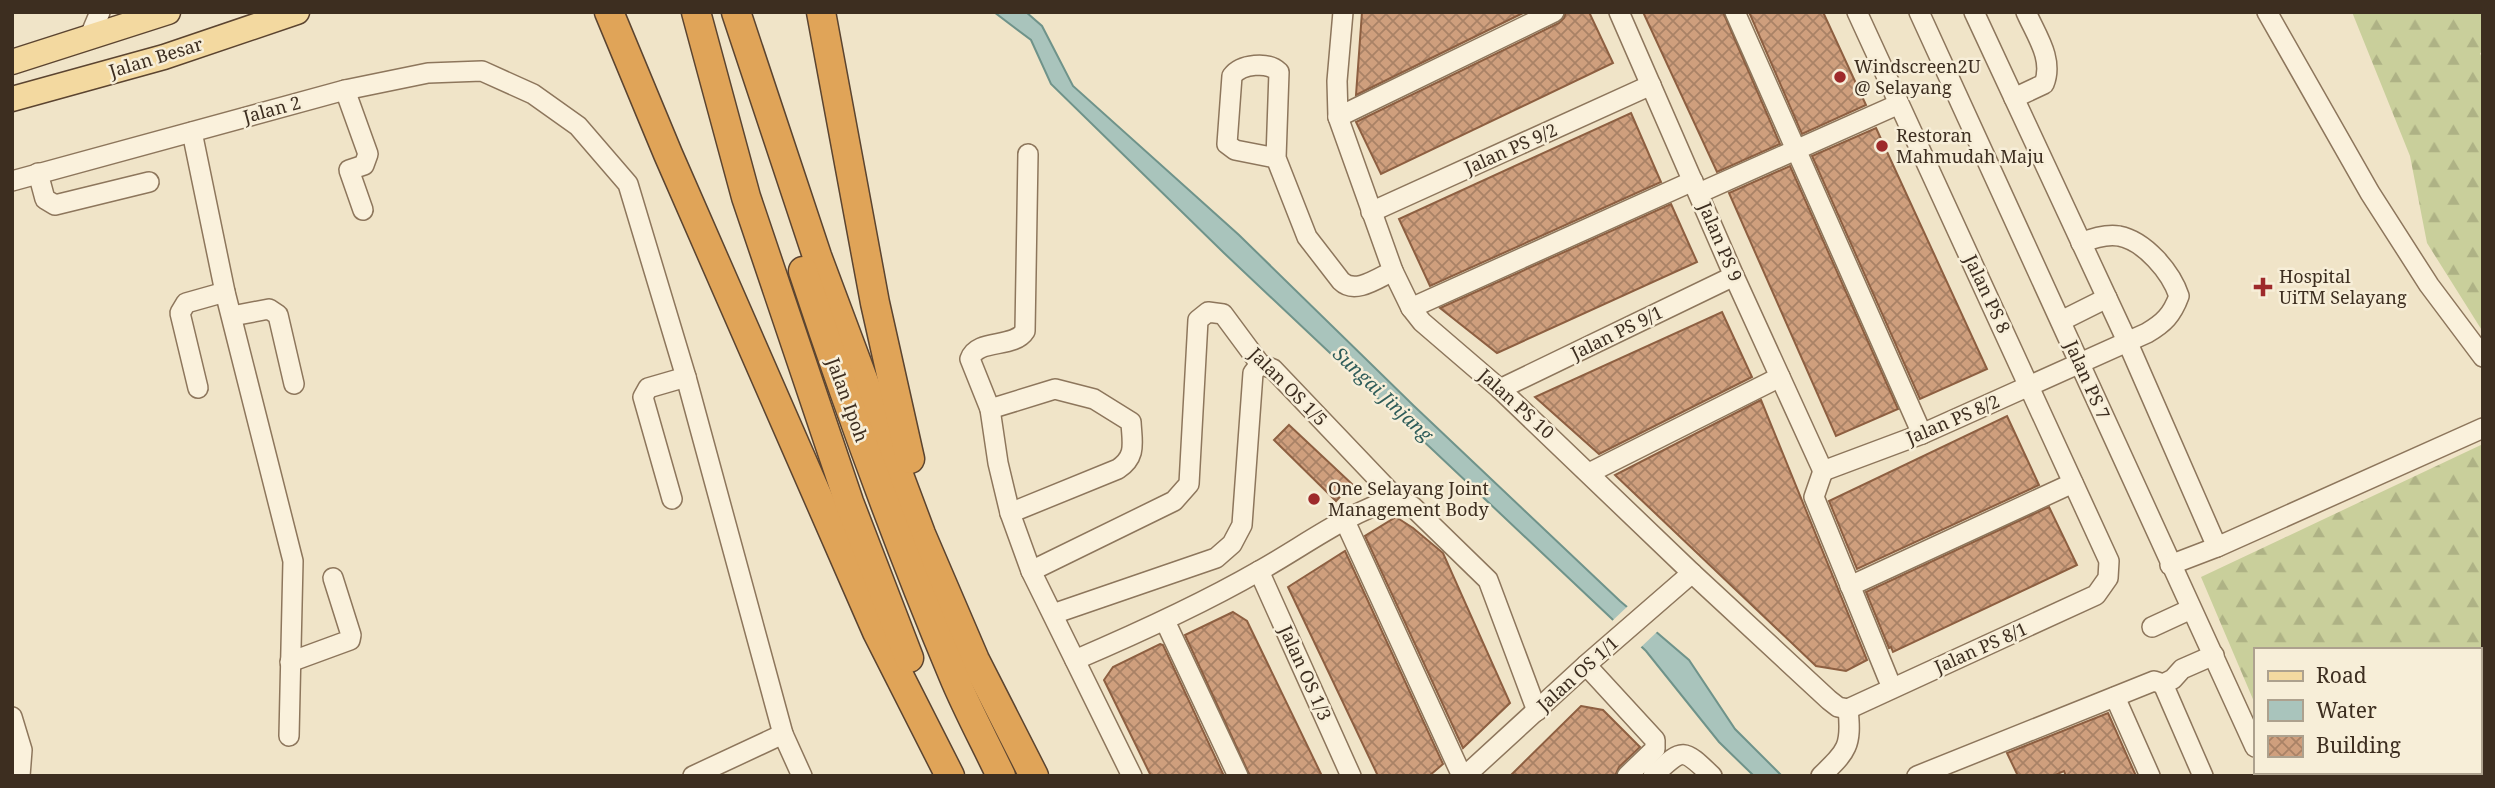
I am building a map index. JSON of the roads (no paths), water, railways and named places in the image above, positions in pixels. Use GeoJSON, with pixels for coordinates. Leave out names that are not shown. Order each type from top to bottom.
{"type":"FeatureCollection","features":[{"type":"Feature","properties":{"kind":"highway"},"geometry":{"type":"LineString","coordinates":[[592,12],[627,60]]}},
{"type":"Feature","properties":{"kind":"highway"},"geometry":{"type":"LineString","coordinates":[[609,12],[627,60],[877,632],[950,776]]}},
{"type":"Feature","properties":{"kind":"highway","name":"Jalan Ipoh"},"geometry":{"type":"LineString","coordinates":[[696,12],[746,197],[849,502],[923,691],[962,776]]}},
{"type":"Feature","properties":{"kind":"highway","name":"Jalan Ipoh"},"geometry":{"type":"LineString","coordinates":[[730,12],[776,191],[835,368],[954,677],[1001,776]]}},
{"type":"Feature","properties":{"kind":"highway"},"geometry":{"type":"LineString","coordinates":[[736,12],[844,331],[921,534],[975,660],[1034,776]]}},
{"type":"Feature","properties":{"kind":"highway"},"geometry":{"type":"LineString","coordinates":[[821,12],[875,303],[905,441],[924,518],[975,660]]}},
{"type":"Feature","properties":{"kind":"main road","name":"Jalan Besar"},"geometry":{"type":"LineString","coordinates":[[12,99],[164,57],[297,12]]}},
{"type":"Feature","properties":{"kind":"main road"},"geometry":{"type":"LineString","coordinates":[[12,62],[155,14]]}},
{"type":"Feature","properties":{"kind":"street"},"geometry":{"type":"LineString","coordinates":[[89,38],[100,12]]}},
{"type":"Feature","properties":{"kind":"street","name":"Jalan PS 10"},"geometry":{"type":"LineString","coordinates":[[1343,12],[1337,81],[1338,117],[1393,271],[1411,309],[1422,322],[1500,389],[1829,700],[1838,707],[1848,709]]}},
{"type":"Feature","properties":{"kind":"street"},"geometry":{"type":"LineString","coordinates":[[1338,117],[1554,12]]}},
{"type":"Feature","properties":{"kind":"street","name":"Jalan PS 9"},"geometry":{"type":"LineString","coordinates":[[1619,12],[1734,276],[1823,471]]}},
{"type":"Feature","properties":{"kind":"street"},"geometry":{"type":"LineString","coordinates":[[1735,12],[1922,434]]}},
{"type":"Feature","properties":{"kind":"street","name":"Jalan PS 8"},"geometry":{"type":"LineString","coordinates":[[1857,12],[2109,561],[2108,578]]}},
{"type":"Feature","properties":{"kind":"street","name":"Jalan PS 7"},"geometry":{"type":"LineString","coordinates":[[1919,12],[2254,745]]}},
{"type":"Feature","properties":{"kind":"street"},"geometry":{"type":"LineString","coordinates":[[1974,12],[2107,298],[2217,547]]}},
{"type":"Feature","properties":{"kind":"street"},"geometry":{"type":"LineString","coordinates":[[2014,98],[2044,84],[2048,73],[2048,61],[2026,12]]}},
{"type":"Feature","properties":{"kind":"street"},"geometry":{"type":"LineString","coordinates":[[2267,12],[2371,193],[2429,285],[2483,357]]}},
{"type":"Feature","properties":{"kind":"street"},"geometry":{"type":"LineString","coordinates":[[1276,158],[1235,150],[1227,144],[1232,76],[1242,68],[1268,65],[1279,72],[1276,158],[1307,237],[1346,287],[1356,287],[1393,271]]}},
{"type":"Feature","properties":{"kind":"street","name":"Jalan 2"},"geometry":{"type":"LineString","coordinates":[[12,181],[345,90],[428,73],[482,71],[533,94],[578,126],[628,184],[686,377],[783,734],[802,776]]}},
{"type":"Feature","properties":{"kind":"street","name":"Jalan PS 9/2"},"geometry":{"type":"LineString","coordinates":[[1371,212],[1651,85]]}},
{"type":"Feature","properties":{"kind":"street"},"geometry":{"type":"LineString","coordinates":[[345,90],[368,154],[364,165],[349,170],[363,210]]}},
{"type":"Feature","properties":{"kind":"street"},"geometry":{"type":"LineString","coordinates":[[1411,309],[1696,187],[1795,150],[1899,104]]}},
{"type":"Feature","properties":{"kind":"street"},"geometry":{"type":"LineString","coordinates":[[192,132],[225,292],[293,561],[289,736]]}},
{"type":"Feature","properties":{"kind":"street"},"geometry":{"type":"LineString","coordinates":[[1028,154],[1026,331],[1016,340],[977,349],[970,359],[990,409],[998,463],[1010,513],[1031,571],[1132,776]]}},
{"type":"Feature","properties":{"kind":"street"},"geometry":{"type":"LineString","coordinates":[[38,173],[45,200],[55,205],[149,182]]}},
{"type":"Feature","properties":{"kind":"street","name":"Jalan PS 8/2"},"geometry":{"type":"LineString","coordinates":[[1823,471],[1922,434],[2147,333],[2165,322],[2174,310],[2179,296],[2175,284],[2154,259],[2129,239],[2117,236],[2081,243]]}},
{"type":"Feature","properties":{"kind":"street","name":"Jalan PS 9/1"},"geometry":{"type":"LineString","coordinates":[[1500,389],[1734,276]]}},
{"type":"Feature","properties":{"kind":"street"},"geometry":{"type":"LineString","coordinates":[[198,388],[180,313],[186,303],[225,292]]}},
{"type":"Feature","properties":{"kind":"street"},"geometry":{"type":"LineString","coordinates":[[2061,321],[2107,298]]}},
{"type":"Feature","properties":{"kind":"street"},"geometry":{"type":"LineString","coordinates":[[232,316],[269,309],[278,315],[293,384]]}},
{"type":"Feature","properties":{"kind":"street","name":"Jalan OS 1/5"},"geometry":{"type":"LineString","coordinates":[[1031,571],[1174,501],[1189,484],[1198,320],[1209,312],[1223,314],[1259,364],[1273,369],[1396,498],[1413,507],[1488,580],[1537,711]]}},
{"type":"Feature","properties":{"kind":"street"},"geometry":{"type":"LineString","coordinates":[[1053,614],[1216,558],[1232,544],[1242,524],[1253,373],[1259,364]]}},
{"type":"Feature","properties":{"kind":"street"},"geometry":{"type":"LineString","coordinates":[[672,499],[643,397],[648,388],[686,377]]}},
{"type":"Feature","properties":{"kind":"street"},"geometry":{"type":"LineString","coordinates":[[1589,473],[1780,377]]}},
{"type":"Feature","properties":{"kind":"street"},"geometry":{"type":"LineString","coordinates":[[990,409],[1055,389],[1094,399],[1131,422],[1132,452],[1128,462],[1010,513]]}},
{"type":"Feature","properties":{"kind":"street"},"geometry":{"type":"LineString","coordinates":[[2170,565],[2217,547],[2483,428]]}},
{"type":"Feature","properties":{"kind":"street"},"geometry":{"type":"LineString","coordinates":[[1823,471],[1814,497],[1892,688]]}},
{"type":"Feature","properties":{"kind":"street"},"geometry":{"type":"LineString","coordinates":[[1850,586],[2073,483]]}},
{"type":"Feature","properties":{"kind":"street"},"geometry":{"type":"LineString","coordinates":[[1075,660],[1165,621],[1259,571],[1344,519],[1396,498]]}},
{"type":"Feature","properties":{"kind":"street"},"geometry":{"type":"LineString","coordinates":[[1344,519],[1464,776]]}},
{"type":"Feature","properties":{"kind":"street","name":"Jalan OS 1/3"},"geometry":{"type":"LineString","coordinates":[[1259,571],[1351,776]]}},
{"type":"Feature","properties":{"kind":"street","name":"Jalan OS 1/1"},"geometry":{"type":"LineString","coordinates":[[1464,776],[1692,573]]}},
{"type":"Feature","properties":{"kind":"street"},"geometry":{"type":"LineString","coordinates":[[290,662],[350,640],[351,635],[333,578]]}},
{"type":"Feature","properties":{"kind":"street","name":"Jalan PS 8/1"},"geometry":{"type":"LineString","coordinates":[[1848,709],[2096,595],[2108,578]]}},
{"type":"Feature","properties":{"kind":"street"},"geometry":{"type":"LineString","coordinates":[[2152,627],[2191,609]]}},
{"type":"Feature","properties":{"kind":"street"},"geometry":{"type":"LineString","coordinates":[[1165,621],[1238,776]]}},
{"type":"Feature","properties":{"kind":"street"},"geometry":{"type":"LineString","coordinates":[[1917,776],[2154,681],[2189,680],[2216,660]]}},
{"type":"Feature","properties":{"kind":"street"},"geometry":{"type":"LineString","coordinates":[[1586,665],[1655,740],[1655,749],[1628,776]]}},
{"type":"Feature","properties":{"kind":"street"},"geometry":{"type":"LineString","coordinates":[[2169,682],[2203,776]]}},
{"type":"Feature","properties":{"kind":"street"},"geometry":{"type":"LineString","coordinates":[[2115,697],[2150,776]]}},
{"type":"Feature","properties":{"kind":"street"},"geometry":{"type":"LineString","coordinates":[[1821,776],[1841,757],[1850,739],[1848,709]]}},
{"type":"Feature","properties":{"kind":"street"},"geometry":{"type":"LineString","coordinates":[[12,717],[22,750],[20,776]]}},
{"type":"Feature","properties":{"kind":"street"},"geometry":{"type":"LineString","coordinates":[[693,776],[783,734]]}},
{"type":"Feature","properties":{"kind":"street"},"geometry":{"type":"LineString","coordinates":[[1653,776],[1674,757],[1682,754],[1691,756],[1712,776]]}},
{"type":"Feature","properties":{"kind":"water","name":"Sungai Jinjang"},"geometry":{"type":"Polygon","coordinates":[[[994,12],[1026,12],[1042,26],[1073,86],[1239,235],[1620,601],[1689,660],[1735,729],[1782,776],[1754,776],[1719,742],[1646,651],[1224,253],[1051,84],[1031,40],[994,12]]]}},
{"type":"Feature","properties":{"kind":"place","name":"Windscreen2U @ Selayang"},"geometry":{"type":"Point","coordinates":[1840,77]}},
{"type":"Feature","properties":{"kind":"place","name":"Restoran Mahmudah Maju"},"geometry":{"type":"Point","coordinates":[1882,146]}},
{"type":"Feature","properties":{"kind":"place","name":"Hospital UiTM Selayang"},"geometry":{"type":"Point","coordinates":[2263,287]}},
{"type":"Feature","properties":{"kind":"place","name":"One Selayang Joint Management Body"},"geometry":{"type":"Point","coordinates":[1314,499]}}]}
